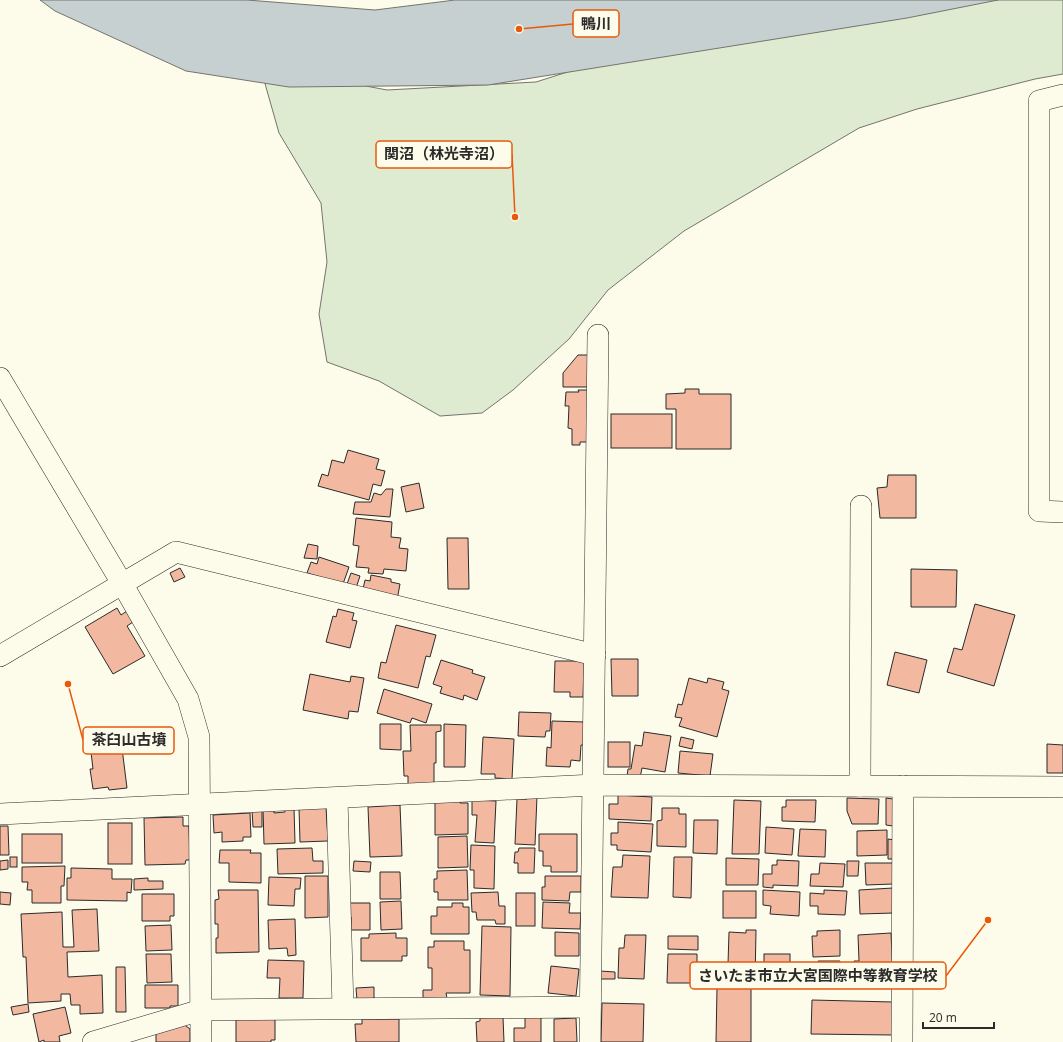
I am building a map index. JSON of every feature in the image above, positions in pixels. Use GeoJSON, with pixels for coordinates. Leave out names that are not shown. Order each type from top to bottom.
{"type":"FeatureCollection","features":[{"type":"Feature","properties":{"kind":"street"},"geometry":{"type":"LineString","coordinates":[[1063,95],[1038,101],[1038,109],[1040,511],[1063,512]]}},
{"type":"Feature","properties":{"kind":"street"},"geometry":{"type":"LineString","coordinates":[[590,1042],[598,335]]}},
{"type":"Feature","properties":{"kind":"street"},"geometry":{"type":"LineString","coordinates":[[0,378],[123,585],[188,699],[199,737],[201,1042]]}},
{"type":"Feature","properties":{"kind":"street"},"geometry":{"type":"LineString","coordinates":[[860,786],[861,506]]}},
{"type":"Feature","properties":{"kind":"street"},"geometry":{"type":"LineString","coordinates":[[0,656],[123,585],[176,552],[595,655]]}},
{"type":"Feature","properties":{"kind":"street"},"geometry":{"type":"LineString","coordinates":[[0,814],[594,785],[1063,787]]}},
{"type":"Feature","properties":{"kind":"street"},"geometry":{"type":"LineString","coordinates":[[902,1042],[903,786]]}},
{"type":"Feature","properties":{"kind":"street"},"geometry":{"type":"LineString","coordinates":[[336,798],[343,1008]]}},
{"type":"Feature","properties":{"kind":"street"},"geometry":{"type":"LineString","coordinates":[[93,1042],[201,1010],[590,1007]]}},
{"type":"Feature","properties":{"kind":"green space"},"geometry":{"type":"Polygon","coordinates":[[[949,0],[1063,0],[1063,74],[1035,79],[917,109],[859,128],[684,231],[608,290],[569,339],[513,390],[482,413],[440,416],[379,381],[327,362],[319,314],[327,262],[321,203],[279,133],[260,66],[387,90],[536,82],[618,56],[949,0]]]}},
{"type":"Feature","properties":{"kind":"shaded area"},"geometry":{"type":"Polygon","coordinates":[[[40,0],[247,0],[375,10],[455,0],[998,0],[907,18],[488,85],[289,87],[186,71],[55,11],[40,0]]]}},
{"type":"Feature","properties":{"kind":"building"},"geometry":{"type":"Polygon","coordinates":[[[578,355],[588,355],[589,387],[563,387],[563,373],[578,355]]]}},
{"type":"Feature","properties":{"kind":"building"},"geometry":{"type":"Polygon","coordinates":[[[685,389],[699,389],[699,394],[731,394],[731,449],[676,449],[676,409],[666,409],[666,394],[685,393],[685,389]]]}},
{"type":"Feature","properties":{"kind":"building"},"geometry":{"type":"Polygon","coordinates":[[[578,390],[588,390],[587,442],[580,442],[580,445],[572,445],[572,429],[568,428],[569,406],[565,406],[566,392],[579,392],[578,390]]]}},
{"type":"Feature","properties":{"kind":"building"},"geometry":{"type":"Polygon","coordinates":[[[611,414],[672,414],[672,448],[611,448],[611,414]]]}},
{"type":"Feature","properties":{"kind":"building"},"geometry":{"type":"Polygon","coordinates":[[[348,450],[379,459],[376,469],[385,471],[381,486],[373,484],[369,500],[318,486],[322,474],[328,476],[332,460],[344,463],[348,450]]]}},
{"type":"Feature","properties":{"kind":"building"},"geometry":{"type":"Polygon","coordinates":[[[888,475],[916,475],[916,518],[880,518],[877,488],[887,487],[888,475]]]}},
{"type":"Feature","properties":{"kind":"building"},"geometry":{"type":"Polygon","coordinates":[[[419,483],[424,508],[406,512],[401,487],[419,483]]]}},
{"type":"Feature","properties":{"kind":"building"},"geometry":{"type":"Polygon","coordinates":[[[386,489],[393,489],[390,517],[353,514],[355,502],[371,502],[374,493],[381,495],[386,489]]]}},
{"type":"Feature","properties":{"kind":"building"},"geometry":{"type":"Polygon","coordinates":[[[356,518],[392,522],[391,537],[401,538],[399,548],[408,549],[406,571],[384,569],[383,574],[368,573],[369,568],[356,567],[359,546],[353,545],[356,518]]]}},
{"type":"Feature","properties":{"kind":"building"},"geometry":{"type":"Polygon","coordinates":[[[447,538],[468,538],[469,589],[448,589],[447,538]]]}},
{"type":"Feature","properties":{"kind":"building"},"geometry":{"type":"Polygon","coordinates":[[[308,544],[318,546],[317,559],[304,558],[308,544]]]}},
{"type":"Feature","properties":{"kind":"building"},"geometry":{"type":"Polygon","coordinates":[[[319,557],[349,567],[343,584],[307,573],[311,562],[317,564],[319,557]]]}},
{"type":"Feature","properties":{"kind":"building"},"geometry":{"type":"Polygon","coordinates":[[[180,568],[185,577],[174,582],[170,573],[180,568]]]}},
{"type":"Feature","properties":{"kind":"building"},"geometry":{"type":"Polygon","coordinates":[[[911,569],[957,570],[956,607],[911,607],[911,569]]]}},
{"type":"Feature","properties":{"kind":"building"},"geometry":{"type":"Polygon","coordinates":[[[351,573],[360,576],[356,588],[347,584],[351,573]]]}},
{"type":"Feature","properties":{"kind":"building"},"geometry":{"type":"Polygon","coordinates":[[[371,575],[391,579],[391,582],[400,584],[397,600],[363,589],[365,580],[370,581],[371,575]]]}},
{"type":"Feature","properties":{"kind":"building"},"geometry":{"type":"Polygon","coordinates":[[[975,604],[1015,615],[994,686],[947,672],[954,648],[962,650],[975,604]]]}},
{"type":"Feature","properties":{"kind":"building"},"geometry":{"type":"Polygon","coordinates":[[[117,608],[121,615],[127,611],[133,622],[127,626],[145,656],[113,674],[85,627],[117,608]]]}},
{"type":"Feature","properties":{"kind":"building"},"geometry":{"type":"Polygon","coordinates":[[[338,609],[354,613],[352,620],[357,621],[350,648],[326,642],[333,616],[336,617],[338,609]]]}},
{"type":"Feature","properties":{"kind":"building"},"geometry":{"type":"Polygon","coordinates":[[[396,625],[436,635],[430,657],[426,656],[418,688],[378,678],[381,662],[386,663],[396,625]]]}},
{"type":"Feature","properties":{"kind":"building"},"geometry":{"type":"Polygon","coordinates":[[[895,652],[927,660],[919,693],[887,685],[895,652]]]}},
{"type":"Feature","properties":{"kind":"building"},"geometry":{"type":"Polygon","coordinates":[[[611,659],[638,659],[638,696],[612,696],[611,659]]]}},
{"type":"Feature","properties":{"kind":"building"},"geometry":{"type":"Polygon","coordinates":[[[441,660],[473,670],[472,673],[485,677],[477,700],[464,695],[463,700],[440,693],[442,687],[433,684],[441,660]]]}},
{"type":"Feature","properties":{"kind":"building"},"geometry":{"type":"Polygon","coordinates":[[[555,661],[584,661],[583,697],[570,697],[570,692],[554,692],[555,661]]]}},
{"type":"Feature","properties":{"kind":"building"},"geometry":{"type":"Polygon","coordinates":[[[310,674],[350,682],[351,676],[364,678],[358,712],[349,711],[348,719],[303,710],[310,674]]]}},
{"type":"Feature","properties":{"kind":"building"},"geometry":{"type":"Polygon","coordinates":[[[689,678],[707,683],[708,678],[724,682],[722,689],[729,691],[717,737],[679,726],[682,718],[675,717],[678,704],[682,705],[689,678]]]}},
{"type":"Feature","properties":{"kind":"building"},"geometry":{"type":"Polygon","coordinates":[[[384,689],[432,704],[426,723],[412,718],[410,723],[377,713],[384,689]]]}},
{"type":"Feature","properties":{"kind":"building"},"geometry":{"type":"Polygon","coordinates":[[[519,712],[551,713],[550,731],[546,731],[545,737],[518,736],[519,712]]]}},
{"type":"Feature","properties":{"kind":"building"},"geometry":{"type":"Polygon","coordinates":[[[552,721],[585,722],[584,745],[581,745],[580,761],[571,760],[570,767],[546,766],[547,747],[551,748],[552,721]]]}},
{"type":"Feature","properties":{"kind":"building"},"geometry":{"type":"Polygon","coordinates":[[[380,724],[401,724],[401,750],[380,749],[380,724]]]}},
{"type":"Feature","properties":{"kind":"building"},"geometry":{"type":"Polygon","coordinates":[[[444,724],[466,725],[465,767],[444,767],[444,724]]]}},
{"type":"Feature","properties":{"kind":"building"},"geometry":{"type":"Polygon","coordinates":[[[410,725],[441,725],[441,731],[436,732],[434,784],[408,785],[408,776],[404,776],[403,751],[411,751],[410,725]]]}},
{"type":"Feature","properties":{"kind":"building"},"geometry":{"type":"Polygon","coordinates":[[[644,732],[671,736],[665,772],[642,768],[640,778],[627,776],[628,769],[631,769],[635,745],[642,746],[644,732]]]}},
{"type":"Feature","properties":{"kind":"building"},"geometry":{"type":"Polygon","coordinates":[[[483,737],[514,739],[512,779],[495,778],[495,774],[481,774],[483,737]]]}},
{"type":"Feature","properties":{"kind":"building"},"geometry":{"type":"Polygon","coordinates":[[[681,737],[694,740],[692,749],[679,746],[681,737]]]}},
{"type":"Feature","properties":{"kind":"building"},"geometry":{"type":"Polygon","coordinates":[[[121,740],[127,788],[109,790],[108,787],[93,789],[90,769],[93,769],[90,744],[121,740]]]}},
{"type":"Feature","properties":{"kind":"building"},"geometry":{"type":"Polygon","coordinates":[[[608,742],[630,742],[630,767],[608,767],[608,742]]]}},
{"type":"Feature","properties":{"kind":"building"},"geometry":{"type":"Polygon","coordinates":[[[1047,744],[1063,745],[1063,773],[1047,773],[1047,744]]]}},
{"type":"Feature","properties":{"kind":"building"},"geometry":{"type":"Polygon","coordinates":[[[680,751],[713,754],[710,776],[678,773],[680,751]]]}},
{"type":"Feature","properties":{"kind":"building"},"geometry":{"type":"Polygon","coordinates":[[[618,795],[652,797],[651,821],[609,819],[609,804],[618,804],[618,795]]]}},
{"type":"Feature","properties":{"kind":"building"},"geometry":{"type":"Polygon","coordinates":[[[527,796],[537,796],[535,845],[515,844],[517,799],[527,799],[527,796]]]}},
{"type":"Feature","properties":{"kind":"building"},"geometry":{"type":"Polygon","coordinates":[[[847,798],[879,799],[878,824],[852,824],[847,811],[847,798]]]}},
{"type":"Feature","properties":{"kind":"building"},"geometry":{"type":"Polygon","coordinates":[[[886,798],[893,799],[893,826],[886,825],[886,798]]]}},
{"type":"Feature","properties":{"kind":"building"},"geometry":{"type":"Polygon","coordinates":[[[460,800],[460,803],[468,803],[468,834],[435,835],[435,801],[460,800]]]}},
{"type":"Feature","properties":{"kind":"building"},"geometry":{"type":"Polygon","coordinates":[[[472,800],[496,801],[494,843],[475,842],[477,815],[472,815],[472,800]]]}},
{"type":"Feature","properties":{"kind":"building"},"geometry":{"type":"Polygon","coordinates":[[[734,800],[761,801],[759,854],[732,854],[734,800]]]}},
{"type":"Feature","properties":{"kind":"building"},"geometry":{"type":"Polygon","coordinates":[[[786,800],[816,800],[815,822],[782,821],[782,807],[786,807],[786,800]]]}},
{"type":"Feature","properties":{"kind":"building"},"geometry":{"type":"Polygon","coordinates":[[[400,805],[402,856],[370,857],[368,807],[400,805]]]}},
{"type":"Feature","properties":{"kind":"building"},"geometry":{"type":"Polygon","coordinates":[[[326,807],[328,841],[300,842],[299,808],[326,807]]]}},
{"type":"Feature","properties":{"kind":"building"},"geometry":{"type":"Polygon","coordinates":[[[263,808],[274,808],[274,813],[285,812],[285,808],[294,808],[295,843],[264,844],[263,808]]]}},
{"type":"Feature","properties":{"kind":"building"},"geometry":{"type":"Polygon","coordinates":[[[662,808],[679,808],[679,814],[686,814],[686,847],[657,846],[657,821],[662,820],[662,808]]]}},
{"type":"Feature","properties":{"kind":"building"},"geometry":{"type":"Polygon","coordinates":[[[252,810],[262,810],[262,827],[253,827],[252,810]]]}},
{"type":"Feature","properties":{"kind":"building"},"geometry":{"type":"Polygon","coordinates":[[[250,813],[251,837],[243,837],[243,841],[222,842],[222,832],[214,833],[213,815],[250,813]]]}},
{"type":"Feature","properties":{"kind":"building"},"geometry":{"type":"Polygon","coordinates":[[[183,817],[183,826],[189,826],[190,860],[186,860],[185,864],[145,865],[144,818],[183,817]]]}},
{"type":"Feature","properties":{"kind":"building"},"geometry":{"type":"Polygon","coordinates":[[[694,820],[718,820],[717,854],[693,853],[694,820]]]}},
{"type":"Feature","properties":{"kind":"building"},"geometry":{"type":"Polygon","coordinates":[[[618,822],[653,824],[651,852],[617,850],[617,845],[611,845],[611,833],[618,833],[618,822]]]}},
{"type":"Feature","properties":{"kind":"building"},"geometry":{"type":"Polygon","coordinates":[[[108,823],[132,823],[132,864],[108,864],[108,823]]]}},
{"type":"Feature","properties":{"kind":"building"},"geometry":{"type":"Polygon","coordinates":[[[0,826],[8,826],[9,855],[0,855],[0,826]]]}},
{"type":"Feature","properties":{"kind":"building"},"geometry":{"type":"Polygon","coordinates":[[[766,827],[794,829],[792,855],[765,853],[766,827]]]}},
{"type":"Feature","properties":{"kind":"building"},"geometry":{"type":"Polygon","coordinates":[[[800,829],[826,830],[825,857],[798,856],[800,829]]]}},
{"type":"Feature","properties":{"kind":"building"},"geometry":{"type":"Polygon","coordinates":[[[887,830],[887,855],[857,856],[857,831],[887,830]]]}},
{"type":"Feature","properties":{"kind":"building"},"geometry":{"type":"Polygon","coordinates":[[[22,834],[62,834],[62,863],[22,863],[22,834]]]}},
{"type":"Feature","properties":{"kind":"building"},"geometry":{"type":"Polygon","coordinates":[[[539,834],[577,834],[577,872],[551,872],[551,866],[543,866],[543,851],[539,851],[539,834]]]}},
{"type":"Feature","properties":{"kind":"building"},"geometry":{"type":"Polygon","coordinates":[[[467,836],[468,867],[438,868],[438,837],[467,836]]]}},
{"type":"Feature","properties":{"kind":"building"},"geometry":{"type":"Polygon","coordinates":[[[888,839],[895,840],[895,859],[888,859],[888,839]]]}},
{"type":"Feature","properties":{"kind":"building"},"geometry":{"type":"Polygon","coordinates":[[[471,845],[495,846],[494,889],[474,888],[474,870],[470,870],[471,845]]]}},
{"type":"Feature","properties":{"kind":"building"},"geometry":{"type":"Polygon","coordinates":[[[312,848],[313,861],[323,861],[323,873],[278,874],[277,849],[312,848]]]}},
{"type":"Feature","properties":{"kind":"building"},"geometry":{"type":"Polygon","coordinates":[[[519,848],[535,848],[534,873],[518,873],[518,863],[514,863],[515,852],[518,852],[519,848]]]}},
{"type":"Feature","properties":{"kind":"building"},"geometry":{"type":"Polygon","coordinates":[[[220,850],[251,850],[250,853],[261,853],[261,883],[229,882],[229,863],[219,863],[220,850]]]}},
{"type":"Feature","properties":{"kind":"building"},"geometry":{"type":"Polygon","coordinates":[[[623,855],[650,856],[648,898],[611,897],[613,867],[622,867],[623,855]]]}},
{"type":"Feature","properties":{"kind":"building"},"geometry":{"type":"Polygon","coordinates":[[[10,857],[17,857],[17,867],[10,867],[10,857]]]}},
{"type":"Feature","properties":{"kind":"building"},"geometry":{"type":"Polygon","coordinates":[[[674,857],[692,857],[691,898],[673,897],[674,857]]]}},
{"type":"Feature","properties":{"kind":"building"},"geometry":{"type":"Polygon","coordinates":[[[726,858],[759,859],[758,885],[726,885],[726,858]]]}},
{"type":"Feature","properties":{"kind":"building"},"geometry":{"type":"Polygon","coordinates":[[[8,860],[8,869],[0,870],[0,861],[8,860]]]}},
{"type":"Feature","properties":{"kind":"building"},"geometry":{"type":"Polygon","coordinates":[[[777,860],[799,861],[798,886],[773,885],[773,888],[763,887],[763,874],[772,874],[772,865],[777,865],[777,860]]]}},
{"type":"Feature","properties":{"kind":"building"},"geometry":{"type":"Polygon","coordinates":[[[354,861],[371,862],[370,872],[353,871],[354,861]]]}},
{"type":"Feature","properties":{"kind":"building"},"geometry":{"type":"Polygon","coordinates":[[[847,861],[859,861],[858,876],[847,876],[847,861]]]}},
{"type":"Feature","properties":{"kind":"building"},"geometry":{"type":"Polygon","coordinates":[[[820,863],[845,864],[843,887],[810,886],[811,874],[819,874],[820,863]]]}},
{"type":"Feature","properties":{"kind":"building"},"geometry":{"type":"Polygon","coordinates":[[[865,863],[893,863],[893,884],[866,885],[865,863]]]}},
{"type":"Feature","properties":{"kind":"building"},"geometry":{"type":"Polygon","coordinates":[[[65,866],[64,886],[61,886],[61,903],[32,903],[32,890],[27,890],[28,882],[22,882],[22,867],[65,866]]]}},
{"type":"Feature","properties":{"kind":"building"},"geometry":{"type":"Polygon","coordinates":[[[71,868],[112,869],[112,879],[132,879],[131,893],[127,892],[127,901],[67,900],[67,878],[71,878],[71,868]]]}},
{"type":"Feature","properties":{"kind":"building"},"geometry":{"type":"Polygon","coordinates":[[[467,870],[468,900],[438,900],[438,892],[434,892],[434,879],[437,879],[437,871],[467,870]]]}},
{"type":"Feature","properties":{"kind":"building"},"geometry":{"type":"Polygon","coordinates":[[[380,872],[400,872],[401,899],[380,899],[380,872]]]}},
{"type":"Feature","properties":{"kind":"building"},"geometry":{"type":"Polygon","coordinates":[[[305,876],[328,876],[328,917],[305,918],[305,876]]]}},
{"type":"Feature","properties":{"kind":"building"},"geometry":{"type":"Polygon","coordinates":[[[545,876],[581,876],[581,892],[570,892],[569,901],[542,900],[542,887],[545,887],[545,876]]]}},
{"type":"Feature","properties":{"kind":"building"},"geometry":{"type":"Polygon","coordinates":[[[269,877],[301,878],[300,889],[295,889],[294,906],[268,905],[269,877]]]}},
{"type":"Feature","properties":{"kind":"building"},"geometry":{"type":"Polygon","coordinates":[[[148,878],[148,881],[163,881],[163,889],[134,890],[134,879],[148,878]]]}},
{"type":"Feature","properties":{"kind":"building"},"geometry":{"type":"Polygon","coordinates":[[[893,888],[894,913],[860,914],[859,890],[893,888]]]}},
{"type":"Feature","properties":{"kind":"building"},"geometry":{"type":"Polygon","coordinates":[[[218,890],[258,890],[259,952],[216,953],[218,924],[215,924],[215,900],[219,899],[218,890]]]}},
{"type":"Feature","properties":{"kind":"building"},"geometry":{"type":"Polygon","coordinates":[[[763,890],[800,892],[799,916],[770,914],[771,906],[763,905],[763,890]]]}},
{"type":"Feature","properties":{"kind":"building"},"geometry":{"type":"Polygon","coordinates":[[[824,890],[847,891],[845,915],[818,914],[818,906],[810,906],[810,893],[824,894],[824,890]]]}},
{"type":"Feature","properties":{"kind":"building"},"geometry":{"type":"Polygon","coordinates":[[[723,891],[756,891],[756,918],[723,918],[723,891]]]}},
{"type":"Feature","properties":{"kind":"building"},"geometry":{"type":"Polygon","coordinates":[[[0,892],[11,893],[10,905],[0,904],[0,892]]]}},
{"type":"Feature","properties":{"kind":"building"},"geometry":{"type":"Polygon","coordinates":[[[498,892],[499,906],[505,906],[505,924],[496,924],[495,920],[477,920],[476,912],[472,912],[471,893],[498,892]]]}},
{"type":"Feature","properties":{"kind":"building"},"geometry":{"type":"Polygon","coordinates":[[[516,893],[535,893],[535,926],[516,926],[516,893]]]}},
{"type":"Feature","properties":{"kind":"building"},"geometry":{"type":"Polygon","coordinates":[[[142,894],[174,894],[174,916],[170,916],[170,921],[142,921],[142,894]]]}},
{"type":"Feature","properties":{"kind":"building"},"geometry":{"type":"Polygon","coordinates":[[[401,901],[402,929],[381,930],[380,902],[401,901]]]}},
{"type":"Feature","properties":{"kind":"building"},"geometry":{"type":"Polygon","coordinates":[[[543,902],[570,903],[569,913],[581,913],[580,929],[542,928],[543,902]]]}},
{"type":"Feature","properties":{"kind":"building"},"geometry":{"type":"Polygon","coordinates":[[[348,903],[370,903],[370,930],[351,930],[351,917],[348,917],[348,903]]]}},
{"type":"Feature","properties":{"kind":"building"},"geometry":{"type":"Polygon","coordinates":[[[452,903],[463,903],[463,907],[469,907],[469,934],[431,934],[431,916],[437,916],[437,907],[452,907],[452,903]]]}},
{"type":"Feature","properties":{"kind":"building"},"geometry":{"type":"Polygon","coordinates":[[[97,909],[99,951],[67,952],[68,977],[102,975],[103,1013],[80,1014],[80,1005],[71,1005],[70,994],[61,994],[61,1001],[28,1003],[26,957],[23,957],[21,914],[62,912],[63,947],[74,947],[72,910],[97,909]]]}},
{"type":"Feature","properties":{"kind":"building"},"geometry":{"type":"Polygon","coordinates":[[[295,919],[296,955],[288,956],[287,948],[269,949],[268,920],[295,919]]]}},
{"type":"Feature","properties":{"kind":"building"},"geometry":{"type":"Polygon","coordinates":[[[171,925],[172,950],[146,951],[145,926],[171,925]]]}},
{"type":"Feature","properties":{"kind":"building"},"geometry":{"type":"Polygon","coordinates":[[[482,926],[511,927],[510,996],[480,995],[482,926]]]}},
{"type":"Feature","properties":{"kind":"building"},"geometry":{"type":"Polygon","coordinates":[[[746,930],[756,930],[755,983],[725,983],[725,965],[728,964],[729,932],[746,933],[746,930]]]}},
{"type":"Feature","properties":{"kind":"building"},"geometry":{"type":"Polygon","coordinates":[[[840,930],[840,956],[813,957],[812,936],[817,936],[817,931],[840,930]]]}},
{"type":"Feature","properties":{"kind":"building"},"geometry":{"type":"Polygon","coordinates":[[[555,932],[579,933],[579,956],[555,956],[555,932]]]}},
{"type":"Feature","properties":{"kind":"building"},"geometry":{"type":"Polygon","coordinates":[[[396,933],[396,938],[407,938],[407,956],[402,956],[402,961],[361,961],[361,938],[369,938],[369,934],[396,933]]]}},
{"type":"Feature","properties":{"kind":"building"},"geometry":{"type":"Polygon","coordinates":[[[891,933],[893,976],[855,978],[854,961],[859,961],[858,935],[891,933]]]}},
{"type":"Feature","properties":{"kind":"building"},"geometry":{"type":"Polygon","coordinates":[[[625,935],[646,935],[644,979],[618,978],[619,948],[624,948],[625,935]]]}},
{"type":"Feature","properties":{"kind":"building"},"geometry":{"type":"Polygon","coordinates":[[[668,936],[698,936],[698,950],[668,949],[668,936]]]}},
{"type":"Feature","properties":{"kind":"building"},"geometry":{"type":"Polygon","coordinates":[[[434,941],[464,941],[464,950],[470,950],[470,993],[446,993],[447,998],[423,998],[423,990],[432,990],[432,968],[428,968],[428,947],[434,947],[434,941]]]}},
{"type":"Feature","properties":{"kind":"building"},"geometry":{"type":"Polygon","coordinates":[[[146,954],[171,954],[172,982],[147,983],[146,954]]]}},
{"type":"Feature","properties":{"kind":"building"},"geometry":{"type":"Polygon","coordinates":[[[668,954],[697,954],[697,983],[667,983],[668,954]]]}},
{"type":"Feature","properties":{"kind":"building"},"geometry":{"type":"Polygon","coordinates":[[[764,954],[790,954],[790,986],[764,986],[764,954]]]}},
{"type":"Feature","properties":{"kind":"building"},"geometry":{"type":"Polygon","coordinates":[[[268,960],[304,961],[303,998],[279,998],[280,978],[267,978],[268,960]]]}},
{"type":"Feature","properties":{"kind":"building"},"geometry":{"type":"Polygon","coordinates":[[[818,961],[840,961],[839,986],[817,986],[818,961]]]}},
{"type":"Feature","properties":{"kind":"building"},"geometry":{"type":"Polygon","coordinates":[[[551,966],[579,969],[576,996],[548,993],[551,966]]]}},
{"type":"Feature","properties":{"kind":"building"},"geometry":{"type":"Polygon","coordinates":[[[116,967],[125,967],[126,1012],[116,1012],[116,967]]]}},
{"type":"Feature","properties":{"kind":"building"},"geometry":{"type":"Polygon","coordinates":[[[600,971],[615,972],[615,979],[600,979],[600,971]]]}},
{"type":"Feature","properties":{"kind":"building"},"geometry":{"type":"Polygon","coordinates":[[[145,985],[178,985],[178,1006],[170,1006],[170,1008],[145,1008],[145,985]]]}},
{"type":"Feature","properties":{"kind":"building"},"geometry":{"type":"Polygon","coordinates":[[[374,987],[374,999],[357,1000],[356,988],[374,987]]]}},
{"type":"Feature","properties":{"kind":"building"},"geometry":{"type":"Polygon","coordinates":[[[717,988],[751,988],[751,1042],[716,1042],[717,988]]]}},
{"type":"Feature","properties":{"kind":"building"},"geometry":{"type":"Polygon","coordinates":[[[812,1000],[893,1002],[892,1035],[811,1034],[812,1000]]]}},
{"type":"Feature","properties":{"kind":"building"},"geometry":{"type":"Polygon","coordinates":[[[602,1003],[644,1004],[643,1042],[601,1042],[602,1003]]]}},
{"type":"Feature","properties":{"kind":"building"},"geometry":{"type":"Polygon","coordinates":[[[28,1004],[29,1012],[13,1015],[11,1007],[28,1004]]]}},
{"type":"Feature","properties":{"kind":"building"},"geometry":{"type":"Polygon","coordinates":[[[65,1007],[71,1033],[59,1036],[60,1042],[44,1042],[44,1040],[39,1042],[33,1014],[65,1007]]]}},
{"type":"Feature","properties":{"kind":"building"},"geometry":{"type":"Polygon","coordinates":[[[275,1016],[275,1040],[271,1040],[271,1042],[236,1042],[236,1020],[275,1016]]]}},
{"type":"Feature","properties":{"kind":"building"},"geometry":{"type":"Polygon","coordinates":[[[525,1016],[541,1016],[541,1042],[514,1042],[514,1028],[525,1028],[525,1016]]]}},
{"type":"Feature","properties":{"kind":"building"},"geometry":{"type":"Polygon","coordinates":[[[503,1017],[504,1042],[477,1042],[476,1022],[480,1021],[480,1018],[503,1017]]]}},
{"type":"Feature","properties":{"kind":"building"},"geometry":{"type":"Polygon","coordinates":[[[576,1018],[577,1042],[554,1042],[554,1019],[576,1018]]]}},
{"type":"Feature","properties":{"kind":"building"},"geometry":{"type":"Polygon","coordinates":[[[362,1019],[399,1019],[399,1042],[356,1042],[355,1024],[362,1024],[362,1019]]]}},
{"type":"Feature","properties":{"kind":"building"},"geometry":{"type":"Polygon","coordinates":[[[182,1023],[190,1029],[190,1042],[156,1042],[156,1030],[182,1023]]]}},
{"type":"Feature","properties":{"kind":"place","name":"鴨川"},"geometry":{"type":"Point","coordinates":[519,29]}},
{"type":"Feature","properties":{"kind":"place","name":"関沼（林光寺沼）"},"geometry":{"type":"Point","coordinates":[515,217]}},
{"type":"Feature","properties":{"kind":"place","name":"茶臼山古墳"},"geometry":{"type":"Point","coordinates":[68,684]}},
{"type":"Feature","properties":{"kind":"place","name":"さいたま市立大宮国際中等教育学校"},"geometry":{"type":"Point","coordinates":[988,920]}}]}
